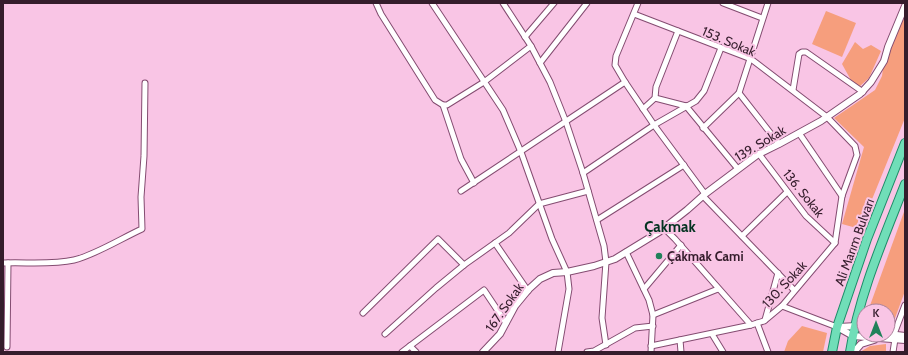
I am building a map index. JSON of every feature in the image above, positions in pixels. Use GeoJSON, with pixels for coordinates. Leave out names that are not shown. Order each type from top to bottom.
{"type":"FeatureCollection","features":[{"type":"Feature","properties":{"kind":"main road","name":"Ali Marım Bulvarı"},"geometry":{"type":"LineString","coordinates":[[832,352],[837,327],[870,232],[905,142]]}},
{"type":"Feature","properties":{"kind":"main road","name":"Ali Marım Bulvarı"},"geometry":{"type":"LineString","coordinates":[[862,303],[885,235],[905,184]]}},
{"type":"Feature","properties":{"kind":"main road","name":"Ali Marım Bulvarı"},"geometry":{"type":"LineString","coordinates":[[850,352],[856,326]]}},
{"type":"Feature","properties":{"kind":"street"},"geometry":{"type":"LineString","coordinates":[[376,3],[435,100],[443,105],[461,159],[474,183]]}},
{"type":"Feature","properties":{"kind":"street"},"geometry":{"type":"LineString","coordinates":[[432,3],[503,110],[521,152],[552,239],[567,272],[569,289],[558,352]]}},
{"type":"Feature","properties":{"kind":"street"},"geometry":{"type":"LineString","coordinates":[[503,3],[531,46],[550,82],[566,122],[583,173],[604,246],[606,262],[602,318],[606,345]]}},
{"type":"Feature","properties":{"kind":"street"},"geometry":{"type":"LineString","coordinates":[[525,37],[554,3]]}},
{"type":"Feature","properties":{"kind":"street"},"geometry":{"type":"LineString","coordinates":[[540,63],[587,3]]}},
{"type":"Feature","properties":{"kind":"street"},"geometry":{"type":"LineString","coordinates":[[638,3],[616,56],[615,65],[643,109],[684,164],[704,195],[794,290]]}},
{"type":"Feature","properties":{"kind":"street"},"geometry":{"type":"LineString","coordinates":[[723,3],[762,18]]}},
{"type":"Feature","properties":{"kind":"street"},"geometry":{"type":"LineString","coordinates":[[703,128],[739,93],[768,3]]}},
{"type":"Feature","properties":{"kind":"street","name":"139. Sokak"},"geometry":{"type":"LineString","coordinates":[[567,272],[615,259],[664,228],[704,195],[759,154],[827,117],[863,92],[884,61],[888,47],[905,6]]}},
{"type":"Feature","properties":{"kind":"street","name":"153. Sokak"},"geometry":{"type":"LineString","coordinates":[[634,14],[751,59],[827,117],[855,146],[857,155],[842,196]]}},
{"type":"Feature","properties":{"kind":"street"},"geometry":{"type":"LineString","coordinates":[[643,109],[655,98],[656,87],[678,31]]}},
{"type":"Feature","properties":{"kind":"street"},"geometry":{"type":"LineString","coordinates":[[443,105],[447,105],[484,82],[531,46]]}},
{"type":"Feature","properties":{"kind":"street"},"geometry":{"type":"LineString","coordinates":[[583,173],[654,125],[696,101],[704,91],[721,48]]}},
{"type":"Feature","properties":{"kind":"street"},"geometry":{"type":"LineString","coordinates":[[793,90],[799,54],[806,52],[863,92]]}},
{"type":"Feature","properties":{"kind":"street"},"geometry":{"type":"LineString","coordinates":[[461,191],[625,82]]}},
{"type":"Feature","properties":{"kind":"street"},"geometry":{"type":"LineString","coordinates":[[7,347],[6,263],[60,262],[74,260],[86,256],[142,229],[141,197],[144,156],[145,83]]}},
{"type":"Feature","properties":{"kind":"street"},"geometry":{"type":"LineString","coordinates":[[739,93],[779,144]]}},
{"type":"Feature","properties":{"kind":"street"},"geometry":{"type":"LineString","coordinates":[[655,98],[686,106],[738,169]]}},
{"type":"Feature","properties":{"kind":"street"},"geometry":{"type":"LineString","coordinates":[[799,132],[842,196],[835,243]]}},
{"type":"Feature","properties":{"kind":"street","name":"136. Sokak"},"geometry":{"type":"LineString","coordinates":[[759,154],[806,216],[835,243]]}},
{"type":"Feature","properties":{"kind":"street"},"geometry":{"type":"LineString","coordinates":[[597,220],[684,164]]}},
{"type":"Feature","properties":{"kind":"street"},"geometry":{"type":"LineString","coordinates":[[385,334],[464,265],[509,233],[539,204],[588,191]]}},
{"type":"Feature","properties":{"kind":"street"},"geometry":{"type":"LineString","coordinates":[[742,236],[787,192]]}},
{"type":"Feature","properties":{"kind":"street"},"geometry":{"type":"LineString","coordinates":[[664,228],[681,245],[718,289],[754,324],[768,352]]}},
{"type":"Feature","properties":{"kind":"street"},"geometry":{"type":"LineString","coordinates":[[363,313],[438,239],[464,265]]}},
{"type":"Feature","properties":{"kind":"street"},"geometry":{"type":"LineString","coordinates":[[495,243],[528,291]]}},
{"type":"Feature","properties":{"kind":"street","name":"130. Sokak"},"geometry":{"type":"LineString","coordinates":[[651,346],[712,334],[764,321],[782,306],[835,243]]}},
{"type":"Feature","properties":{"kind":"street"},"geometry":{"type":"LineString","coordinates":[[644,289],[681,245]]}},
{"type":"Feature","properties":{"kind":"street"},"geometry":{"type":"LineString","coordinates":[[626,252],[649,300],[653,315],[651,352]]}},
{"type":"Feature","properties":{"kind":"street","name":"167. Sokak"},"geometry":{"type":"LineString","coordinates":[[483,352],[500,334],[515,306],[540,279],[553,272],[567,272]]}},
{"type":"Feature","properties":{"kind":"street"},"geometry":{"type":"LineString","coordinates":[[764,321],[778,273]]}},
{"type":"Feature","properties":{"kind":"street"},"geometry":{"type":"LineString","coordinates":[[653,315],[718,289]]}},
{"type":"Feature","properties":{"kind":"street"},"geometry":{"type":"LineString","coordinates":[[402,352],[484,290],[506,323]]}},
{"type":"Feature","properties":{"kind":"street"},"geometry":{"type":"LineString","coordinates":[[896,324],[905,305]]}},
{"type":"Feature","properties":{"kind":"street"},"geometry":{"type":"LineString","coordinates":[[782,306],[837,327],[853,336]]}},
{"type":"Feature","properties":{"kind":"street"},"geometry":{"type":"LineString","coordinates":[[587,352],[594,352],[635,328],[653,326]]}},
{"type":"Feature","properties":{"kind":"street"},"geometry":{"type":"LineString","coordinates":[[837,327],[856,326]]}},
{"type":"Feature","properties":{"kind":"street"},"geometry":{"type":"LineString","coordinates":[[712,334],[722,352]]}},
{"type":"Feature","properties":{"kind":"street"},"geometry":{"type":"LineString","coordinates":[[680,340],[681,352]]}},
{"type":"Feature","properties":{"kind":"street"},"geometry":{"type":"LineString","coordinates":[[854,352],[861,344],[865,343]]}},
{"type":"Feature","properties":{"kind":"street"},"geometry":{"type":"LineString","coordinates":[[410,346],[416,352]]}},
{"type":"Feature","properties":{"kind":"shaded area"},"geometry":{"type":"Polygon","coordinates":[[[826,11],[856,23],[842,57],[812,44],[826,11]]]}},
{"type":"Feature","properties":{"kind":"shaded area"},"geometry":{"type":"Polygon","coordinates":[[[905,16],[905,118],[860,229],[842,224],[864,147],[834,118],[875,90],[882,76],[884,61],[905,16]]]}},
{"type":"Feature","properties":{"kind":"shaded area"},"geometry":{"type":"Polygon","coordinates":[[[855,42],[863,49],[871,45],[881,51],[869,78],[859,87],[852,82],[842,64],[855,42]]]}},
{"type":"Feature","properties":{"kind":"shaded area"},"geometry":{"type":"Polygon","coordinates":[[[905,209],[905,291],[896,315],[896,303],[871,303],[905,209]]]}},
{"type":"Feature","properties":{"kind":"shaded area"},"geometry":{"type":"Polygon","coordinates":[[[802,326],[827,333],[823,352],[784,352],[788,341],[802,326]]]}},
{"type":"Feature","properties":{"kind":"shaded area"},"geometry":{"type":"Polygon","coordinates":[[[886,344],[886,352],[860,352],[870,346],[886,344]]]}},
{"type":"Feature","properties":{"kind":"place","name":"Çakmak Cami"},"geometry":{"type":"Point","coordinates":[659,256]}},
{"type":"Feature","properties":{"kind":"district","name":"Çakmak"},"geometry":{"type":"Point","coordinates":[670,227]}}]}
